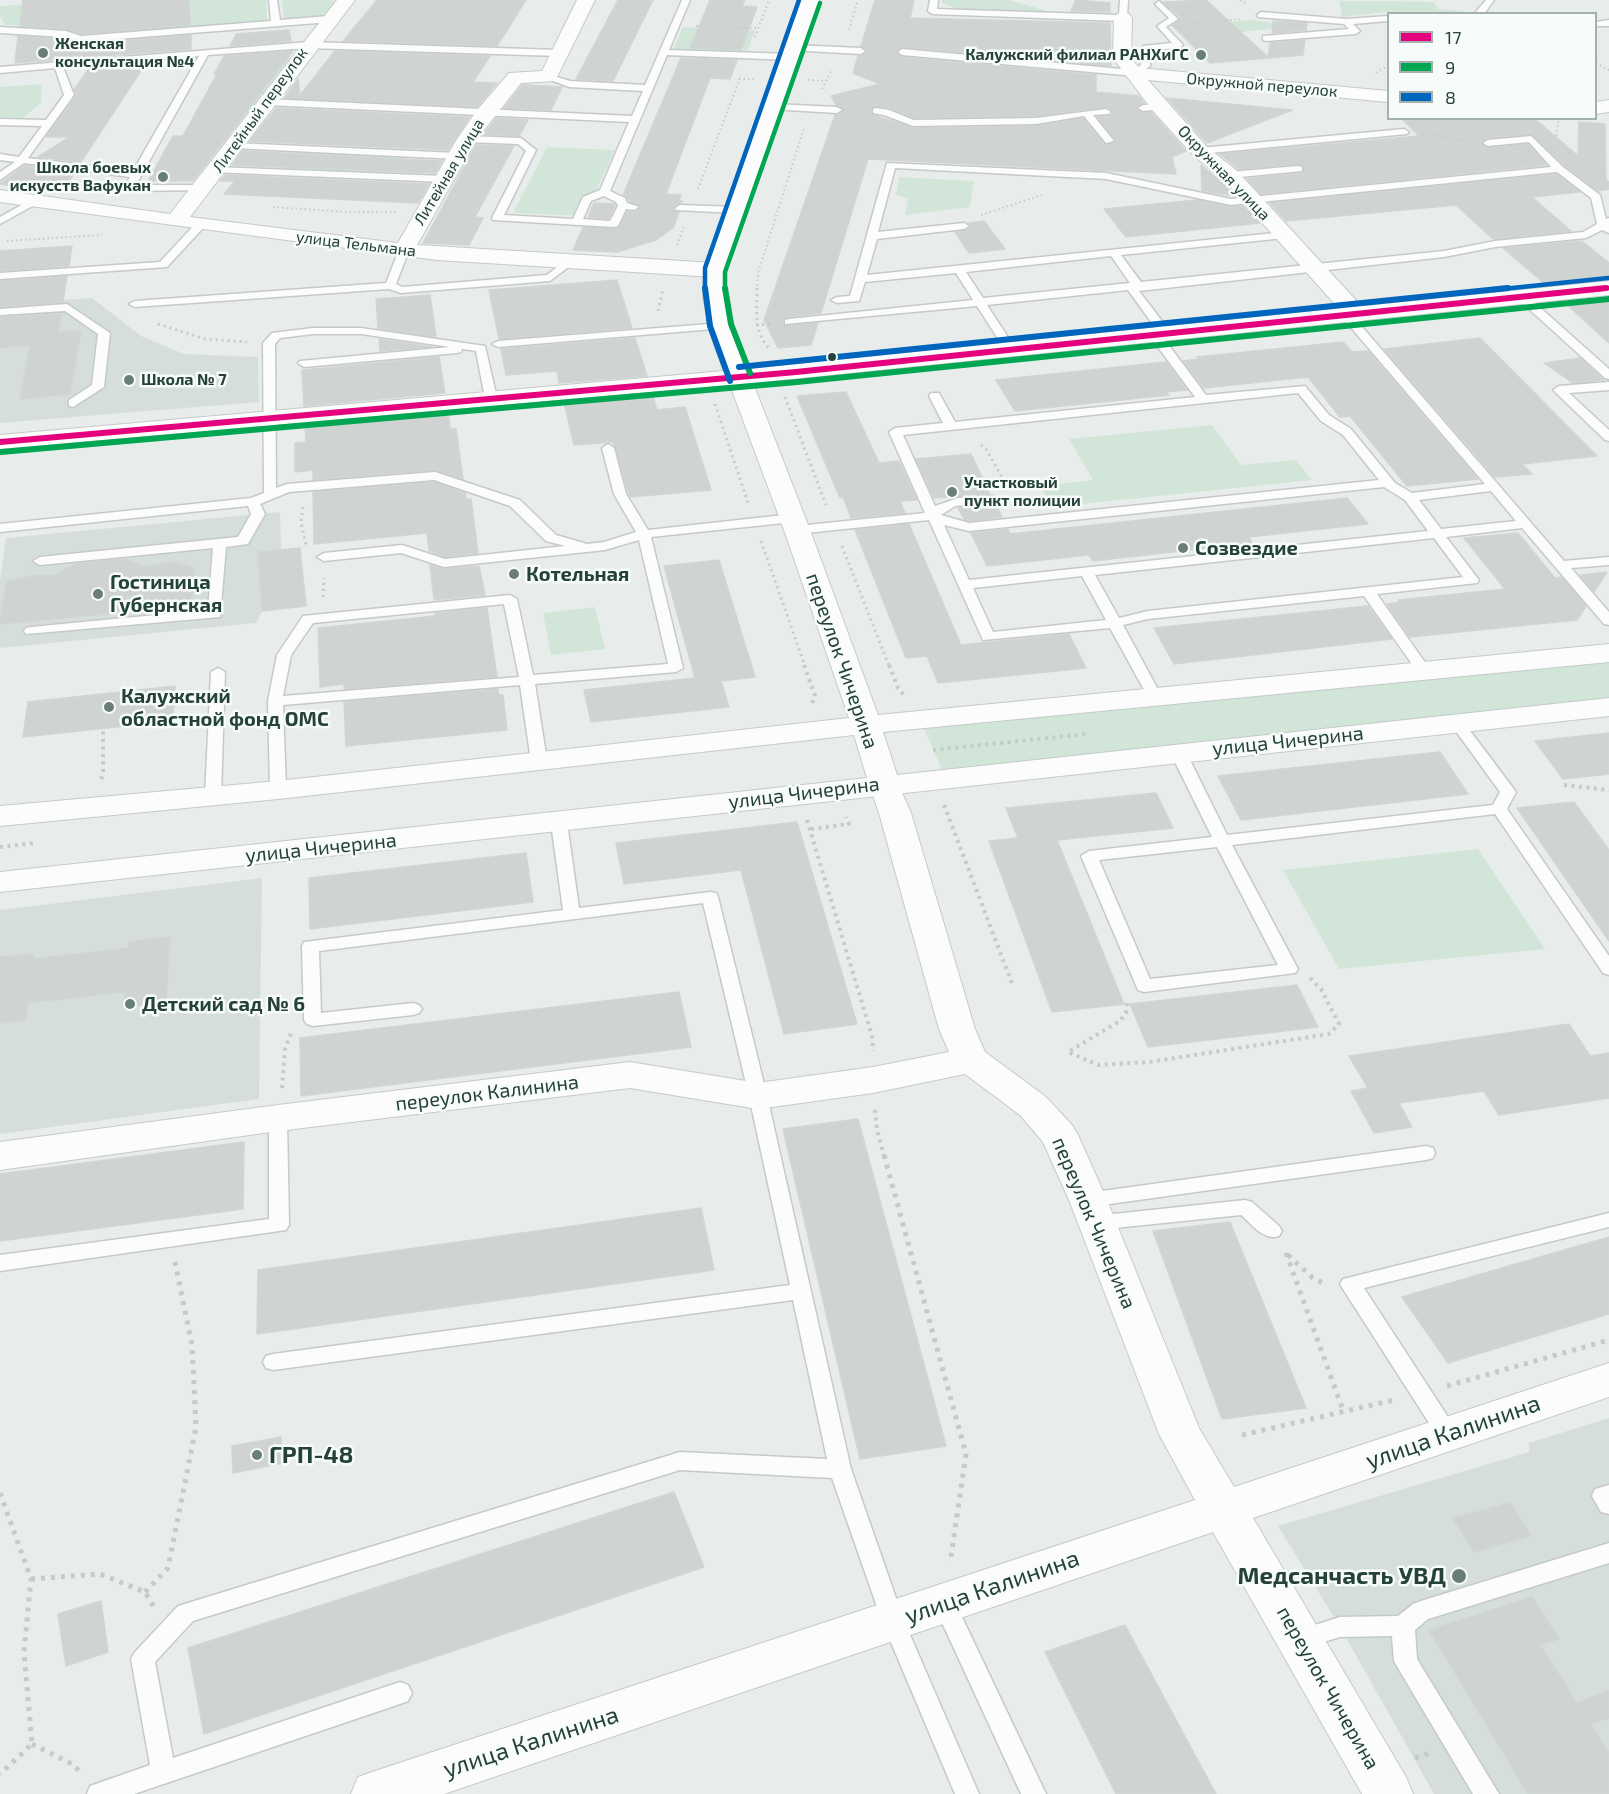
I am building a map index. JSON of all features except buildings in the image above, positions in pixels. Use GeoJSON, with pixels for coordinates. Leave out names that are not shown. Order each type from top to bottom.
{"type":"FeatureCollection","features":[{"type":"Feature","properties":{"kind":"street","name":"Литейный переулок"},"geometry":{"type":"LineString","coordinates":[[175,221],[235,146],[308,45],[346,0]]}},
{"type":"Feature","properties":{"kind":"street"},"geometry":{"type":"LineString","coordinates":[[548,76],[586,0]]}},
{"type":"Feature","properties":{"kind":"street","name":"переулок Чичерина"},"geometry":{"type":"LineString","coordinates":[[810,0],[715,270],[714,298],[726,347],[740,377],[795,524],[895,813],[957,1029],[971,1059],[1033,1106],[1059,1135],[1180,1434],[1389,1794]]}},
{"type":"Feature","properties":{"kind":"street","name":"Окружная улица"},"geometry":{"type":"LineString","coordinates":[[1123,9],[1122,58],[1135,72],[1151,107],[1230,175],[1313,267],[1352,315]]}},
{"type":"Feature","properties":{"kind":"street","name":"Окружной переулок"},"geometry":{"type":"LineString","coordinates":[[1135,72],[1387,96]]}},
{"type":"Feature","properties":{"kind":"street","name":"Литейная улица"},"geometry":{"type":"LineString","coordinates":[[404,250],[467,139],[485,113],[516,77],[548,76]]}},
{"type":"Feature","properties":{"kind":"street","name":"улица Тельмана"},"geometry":{"type":"LineString","coordinates":[[0,196],[437,254],[715,270]]}},
{"type":"Feature","properties":{"kind":"street"},"geometry":{"type":"LineString","coordinates":[[0,442],[740,377],[1609,288]]}},
{"type":"Feature","properties":{"kind":"street"},"geometry":{"type":"LineString","coordinates":[[0,816],[278,790],[865,725],[1609,653]]}},
{"type":"Feature","properties":{"kind":"street","name":"улица Чичерина"},"geometry":{"type":"LineString","coordinates":[[0,882],[558,823],[1178,752],[1609,707]]}},
{"type":"Feature","properties":{"kind":"street","name":"переулок Калинина"},"geometry":{"type":"LineString","coordinates":[[0,1156],[278,1118],[630,1075],[758,1096],[873,1080],[971,1059]]}},
{"type":"Feature","properties":{"kind":"street","name":"улица Калинина"},"geometry":{"type":"LineString","coordinates":[[375,1794],[1609,1380]]}},
{"type":"Feature","properties":{"kind":"lane"},"geometry":{"type":"LineString","coordinates":[[273,0],[276,23]]}},
{"type":"Feature","properties":{"kind":"lane"},"geometry":{"type":"LineString","coordinates":[[577,222],[587,200],[604,192],[686,0]]}},
{"type":"Feature","properties":{"kind":"lane"},"geometry":{"type":"LineString","coordinates":[[934,0],[932,11],[1123,9]]}},
{"type":"Feature","properties":{"kind":"lane"},"geometry":{"type":"LineString","coordinates":[[1481,0],[1490,0]]}},
{"type":"Feature","properties":{"kind":"lane"},"geometry":{"type":"LineString","coordinates":[[1481,12],[1490,0]]}},
{"type":"Feature","properties":{"kind":"lane"},"geometry":{"type":"LineString","coordinates":[[902,52],[1135,72],[1145,66],[1146,48],[1179,45],[1161,26],[1174,19],[1159,4]]}},
{"type":"Feature","properties":{"kind":"lane"},"geometry":{"type":"LineString","coordinates":[[1261,15],[1346,22],[1387,19]]}},
{"type":"Feature","properties":{"kind":"lane"},"geometry":{"type":"LineString","coordinates":[[0,30],[66,34],[80,39],[329,19]]}},
{"type":"Feature","properties":{"kind":"lane"},"geometry":{"type":"LineString","coordinates":[[1266,38],[1356,31],[1346,22]]}},
{"type":"Feature","properties":{"kind":"lane"},"geometry":{"type":"LineString","coordinates":[[0,70],[308,45],[560,53]]}},
{"type":"Feature","properties":{"kind":"lane"},"geometry":{"type":"LineString","coordinates":[[664,52],[748,56],[861,51]]}},
{"type":"Feature","properties":{"kind":"lane"},"geometry":{"type":"LineString","coordinates":[[202,188],[129,188],[205,53]]}},
{"type":"Feature","properties":{"kind":"lane"},"geometry":{"type":"LineString","coordinates":[[0,177],[18,165],[69,95],[58,65]]}},
{"type":"Feature","properties":{"kind":"lane"},"geometry":{"type":"LineString","coordinates":[[548,76],[569,84],[648,88]]}},
{"type":"Feature","properties":{"kind":"lane"},"geometry":{"type":"LineString","coordinates":[[267,102],[635,119]]}},
{"type":"Feature","properties":{"kind":"lane"},"geometry":{"type":"LineString","coordinates":[[774,107],[837,110]]}},
{"type":"Feature","properties":{"kind":"lane"},"geometry":{"type":"LineString","coordinates":[[876,111],[886,112],[913,123],[1036,121],[1106,111]]}},
{"type":"Feature","properties":{"kind":"lane"},"geometry":{"type":"LineString","coordinates":[[1086,114],[1108,141]]}},
{"type":"Feature","properties":{"kind":"lane"},"geometry":{"type":"LineString","coordinates":[[0,122],[49,123]]}},
{"type":"Feature","properties":{"kind":"lane"},"geometry":{"type":"LineString","coordinates":[[1200,151],[1404,132]]}},
{"type":"Feature","properties":{"kind":"lane"},"geometry":{"type":"LineString","coordinates":[[467,139],[521,141],[531,150],[497,218],[614,224],[628,206],[604,192]]}},
{"type":"Feature","properties":{"kind":"lane"},"geometry":{"type":"LineString","coordinates":[[789,322],[1313,267],[1586,235],[1607,225],[1596,197],[1560,169],[1531,139],[1488,143]]}},
{"type":"Feature","properties":{"kind":"lane"},"geometry":{"type":"LineString","coordinates":[[235,146],[457,156]]}},
{"type":"Feature","properties":{"kind":"lane"},"geometry":{"type":"LineString","coordinates":[[0,157],[137,175]]}},
{"type":"Feature","properties":{"kind":"lane"},"geometry":{"type":"LineString","coordinates":[[837,300],[855,298],[891,165],[1106,177],[1231,202],[1560,169]]}},
{"type":"Feature","properties":{"kind":"lane"},"geometry":{"type":"LineString","coordinates":[[1230,175],[1298,169]]}},
{"type":"Feature","properties":{"kind":"lane"},"geometry":{"type":"LineString","coordinates":[[216,170],[444,179]]}},
{"type":"Feature","properties":{"kind":"lane"},"geometry":{"type":"LineString","coordinates":[[1596,197],[1609,196]]}},
{"type":"Feature","properties":{"kind":"lane"},"geometry":{"type":"LineString","coordinates":[[0,221],[34,201]]}},
{"type":"Feature","properties":{"kind":"lane"},"geometry":{"type":"LineString","coordinates":[[686,208],[735,210]]}},
{"type":"Feature","properties":{"kind":"lane"},"geometry":{"type":"LineString","coordinates":[[0,276],[163,265],[201,224]]}},
{"type":"Feature","properties":{"kind":"lane"},"geometry":{"type":"LineString","coordinates":[[872,236],[964,226]]}},
{"type":"Feature","properties":{"kind":"lane"},"geometry":{"type":"LineString","coordinates":[[860,279],[1284,235]]}},
{"type":"Feature","properties":{"kind":"lane"},"geometry":{"type":"LineString","coordinates":[[390,286],[404,250]]}},
{"type":"Feature","properties":{"kind":"lane"},"geometry":{"type":"LineString","coordinates":[[1114,253],[1136,281],[1133,291],[1203,399]]}},
{"type":"Feature","properties":{"kind":"lane"},"geometry":{"type":"LineString","coordinates":[[135,304],[390,286],[401,290],[550,278],[570,262]]}},
{"type":"Feature","properties":{"kind":"lane"},"geometry":{"type":"LineString","coordinates":[[959,269],[1011,351]]}},
{"type":"Feature","properties":{"kind":"lane"},"geometry":{"type":"LineString","coordinates":[[1522,297],[1609,375]]}},
{"type":"Feature","properties":{"kind":"lane"},"geometry":{"type":"LineString","coordinates":[[0,312],[67,307],[104,333],[98,387],[73,403]]}},
{"type":"Feature","properties":{"kind":"lane"},"geometry":{"type":"LineString","coordinates":[[1352,315],[1609,621]]}},
{"type":"Feature","properties":{"kind":"lane"},"geometry":{"type":"LineString","coordinates":[[498,344],[722,326]]}},
{"type":"Feature","properties":{"kind":"lane"},"geometry":{"type":"LineString","coordinates":[[270,496],[269,343],[276,335],[314,331],[361,331],[481,348]]}},
{"type":"Feature","properties":{"kind":"lane"},"geometry":{"type":"LineString","coordinates":[[304,363],[481,348]]}},
{"type":"Feature","properties":{"kind":"lane"},"geometry":{"type":"LineString","coordinates":[[481,348],[491,398]]}},
{"type":"Feature","properties":{"kind":"lane"},"geometry":{"type":"LineString","coordinates":[[1609,386],[1559,390],[1609,437]]}},
{"type":"Feature","properties":{"kind":"lane"},"geometry":{"type":"LineString","coordinates":[[1301,389],[1325,418],[1347,432],[1388,483],[1410,497],[1472,579],[1148,615],[1114,623],[988,637],[895,432],[951,426],[1301,389]]}},
{"type":"Feature","properties":{"kind":"lane"},"geometry":{"type":"LineString","coordinates":[[935,396],[951,426]]}},
{"type":"Feature","properties":{"kind":"lane"},"geometry":{"type":"LineString","coordinates":[[275,701],[676,668],[644,534],[621,494],[608,448]]}},
{"type":"Feature","properties":{"kind":"lane"},"geometry":{"type":"LineString","coordinates":[[0,528],[253,502],[287,488],[435,476],[515,503],[551,538],[587,548]]}},
{"type":"Feature","properties":{"kind":"lane"},"geometry":{"type":"LineString","coordinates":[[324,557],[402,549],[444,563],[605,546],[644,534],[933,516],[950,524],[969,527],[1388,483]]}},
{"type":"Feature","properties":{"kind":"lane"},"geometry":{"type":"LineString","coordinates":[[1410,497],[1495,488]]}},
{"type":"Feature","properties":{"kind":"lane"},"geometry":{"type":"LineString","coordinates":[[933,516],[940,506],[948,503],[988,499]]}},
{"type":"Feature","properties":{"kind":"lane"},"geometry":{"type":"LineString","coordinates":[[40,561],[243,541],[258,514],[253,502]]}},
{"type":"Feature","properties":{"kind":"lane"},"geometry":{"type":"LineString","coordinates":[[964,585],[1526,524]]}},
{"type":"Feature","properties":{"kind":"lane"},"geometry":{"type":"LineString","coordinates":[[31,631],[215,614],[220,543]]}},
{"type":"Feature","properties":{"kind":"lane"},"geometry":{"type":"LineString","coordinates":[[1562,565],[1609,561]]}},
{"type":"Feature","properties":{"kind":"lane"},"geometry":{"type":"LineString","coordinates":[[1086,571],[1155,697]]}},
{"type":"Feature","properties":{"kind":"lane"},"geometry":{"type":"LineString","coordinates":[[1368,591],[1424,671]]}},
{"type":"Feature","properties":{"kind":"lane"},"geometry":{"type":"LineString","coordinates":[[278,790],[275,701],[284,655],[308,619],[510,599],[527,681],[539,761]]}},
{"type":"Feature","properties":{"kind":"lane"},"geometry":{"type":"LineString","coordinates":[[213,796],[218,672]]}},
{"type":"Feature","properties":{"kind":"lane"},"geometry":{"type":"LineString","coordinates":[[1457,723],[1508,792],[1499,809]]}},
{"type":"Feature","properties":{"kind":"lane"},"geometry":{"type":"LineString","coordinates":[[1178,752],[1222,841],[1289,969],[1144,986],[1089,856],[1222,841],[1499,809]]}},
{"type":"Feature","properties":{"kind":"lane"},"geometry":{"type":"LineString","coordinates":[[1499,809],[1609,969]]}},
{"type":"Feature","properties":{"kind":"lane"},"geometry":{"type":"LineString","coordinates":[[558,823],[572,914]]}},
{"type":"Feature","properties":{"kind":"lane"},"geometry":{"type":"LineString","coordinates":[[413,1008],[313,1020],[310,946],[710,897],[758,1096],[840,1469],[893,1621],[968,1794]]}},
{"type":"Feature","properties":{"kind":"lane"},"geometry":{"type":"LineString","coordinates":[[0,1263],[279,1225],[278,1118]]}},
{"type":"Feature","properties":{"kind":"lane"},"geometry":{"type":"LineString","coordinates":[[1092,1212],[1426,1153]]}},
{"type":"Feature","properties":{"kind":"lane"},"geometry":{"type":"LineString","coordinates":[[1092,1212],[1245,1207],[1272,1231]]}},
{"type":"Feature","properties":{"kind":"lane"},"geometry":{"type":"LineString","coordinates":[[1448,1434],[1350,1284],[1609,1220]]}},
{"type":"Feature","properties":{"kind":"lane"},"geometry":{"type":"LineString","coordinates":[[273,1362],[801,1292]]}},
{"type":"Feature","properties":{"kind":"lane"},"geometry":{"type":"LineString","coordinates":[[163,1772],[143,1659],[186,1613],[680,1461],[840,1469]]}},
{"type":"Feature","properties":{"kind":"lane"},"geometry":{"type":"LineString","coordinates":[[1609,1494],[1603,1496],[1609,1505]]}},
{"type":"Feature","properties":{"kind":"lane"},"geometry":{"type":"LineString","coordinates":[[1300,1639],[1340,1627],[1404,1626],[1421,1611],[1609,1553]]}},
{"type":"Feature","properties":{"kind":"lane"},"geometry":{"type":"LineString","coordinates":[[944,1603],[1034,1794]]}},
{"type":"Feature","properties":{"kind":"lane"},"geometry":{"type":"LineString","coordinates":[[1404,1626],[1406,1660],[1487,1794]]}},
{"type":"Feature","properties":{"kind":"lane"},"geometry":{"type":"LineString","coordinates":[[93,1787],[163,1772],[400,1693]]}},
{"type":"Feature","properties":{"kind":"path"},"geometry":{"type":"LineString","coordinates":[[655,331],[653,327],[668,267],[686,208],[769,0]]}},
{"type":"Feature","properties":{"kind":"path"},"geometry":{"type":"LineString","coordinates":[[1161,26],[1233,20],[1261,15]]}},
{"type":"Feature","properties":{"kind":"path"},"geometry":{"type":"LineString","coordinates":[[676,26],[758,28]]}},
{"type":"Feature","properties":{"kind":"path"},"geometry":{"type":"LineString","coordinates":[[1404,132],[1425,133],[1458,142],[1488,143]]}},
{"type":"Feature","properties":{"kind":"path"},"geometry":{"type":"LineString","coordinates":[[964,226],[980,215],[1042,195],[1052,194]]}},
{"type":"Feature","properties":{"kind":"path"},"geometry":{"type":"LineString","coordinates":[[271,207],[348,212],[426,210]]}},
{"type":"Feature","properties":{"kind":"path"},"geometry":{"type":"LineString","coordinates":[[0,241],[104,235]]}},
{"type":"Feature","properties":{"kind":"path"},"geometry":{"type":"LineString","coordinates":[[135,304],[144,319],[205,339],[269,343]]}},
{"type":"Feature","properties":{"kind":"path"},"geometry":{"type":"LineString","coordinates":[[951,426],[986,448],[1006,484],[1012,501],[993,525]]}},
{"type":"Feature","properties":{"kind":"path"},"geometry":{"type":"LineString","coordinates":[[100,780],[103,775],[103,729]]}},
{"type":"Feature","properties":{"kind":"path"},"geometry":{"type":"LineString","coordinates":[[1564,785],[1609,790]]}},
{"type":"Feature","properties":{"kind":"path"},"geometry":{"type":"LineString","coordinates":[[811,829],[872,1036],[877,1130],[966,1454],[944,1603]]}},
{"type":"Feature","properties":{"kind":"path"},"geometry":{"type":"LineString","coordinates":[[1144,986],[1128,1000],[1126,1013],[1120,1021],[1068,1052],[1098,1065],[1149,1062],[1329,1034],[1339,1024],[1321,989],[1307,975],[1289,969]]}},
{"type":"Feature","properties":{"kind":"path"},"geometry":{"type":"LineString","coordinates":[[278,1118],[285,1049],[293,1028],[313,1020]]}},
{"type":"Feature","properties":{"kind":"path"},"geometry":{"type":"LineString","coordinates":[[1272,1231],[1286,1253],[1344,1413]]}},
{"type":"Feature","properties":{"kind":"path"},"geometry":{"type":"LineString","coordinates":[[145,1593],[168,1568],[196,1427],[192,1345],[170,1239]]}},
{"type":"Feature","properties":{"kind":"path"},"geometry":{"type":"LineString","coordinates":[[1286,1253],[1313,1278],[1347,1296],[1350,1284]]}},
{"type":"Feature","properties":{"kind":"path"},"geometry":{"type":"LineString","coordinates":[[0,1493],[31,1579],[24,1652],[32,1744]]}},
{"type":"Feature","properties":{"kind":"path"},"geometry":{"type":"LineString","coordinates":[[31,1579],[100,1574],[145,1593],[168,1632]]}},
{"type":"Feature","properties":{"kind":"path"},"geometry":{"type":"LineString","coordinates":[[0,1774],[32,1744]]}},
{"type":"Feature","properties":{"kind":"path"},"geometry":{"type":"LineString","coordinates":[[32,1744],[74,1766],[93,1787]]}},
{"type":"Feature","properties":{"kind":"shaded area","name":"Школа № 7"},"geometry":{"type":"Polygon","coordinates":[[[92,298],[141,336],[184,354],[258,357],[259,402],[0,423],[0,304],[92,298]]]}},
{"type":"Feature","properties":{"kind":"shaded area"},"geometry":{"type":"Polygon","coordinates":[[[280,512],[282,585],[260,588],[262,611],[256,623],[0,648],[0,581],[6,538],[280,512]]]}},
{"type":"Feature","properties":{"kind":"shaded area","name":"Детский сад № 6"},"geometry":{"type":"Polygon","coordinates":[[[262,878],[259,1099],[0,1134],[0,910],[262,878]]]}},
{"type":"Feature","properties":{"kind":"shaded area","name":"Медсанчасть УВД"},"geometry":{"type":"Polygon","coordinates":[[[1609,1418],[1609,1794],[1434,1794],[1340,1627],[1278,1526],[1529,1452],[1529,1443],[1609,1418]]]}},
{"type":"Feature","properties":{"kind":"green space"},"geometry":{"type":"Polygon","coordinates":[[[88,0],[266,0],[267,21],[81,35],[66,27],[5,25],[0,17],[0,6],[88,0]]]}},
{"type":"Feature","properties":{"kind":"green space"},"geometry":{"type":"Polygon","coordinates":[[[282,0],[331,0],[335,3],[335,8],[317,17],[284,20],[282,0]]]}},
{"type":"Feature","properties":{"kind":"green space"},"geometry":{"type":"Polygon","coordinates":[[[942,0],[1009,0],[1058,14],[962,11],[942,3],[942,0]]]}},
{"type":"Feature","properties":{"kind":"green space"},"geometry":{"type":"Polygon","coordinates":[[[1339,0],[1434,2],[1438,9],[1464,11],[1385,12],[1342,17],[1339,0]]]}},
{"type":"Feature","properties":{"kind":"green space"},"geometry":{"type":"Polygon","coordinates":[[[1251,20],[1275,23],[1282,28],[1239,32],[1228,22],[1251,20]]]}},
{"type":"Feature","properties":{"kind":"green space"},"geometry":{"type":"Polygon","coordinates":[[[683,27],[755,30],[747,53],[673,50],[683,27]]]}},
{"type":"Feature","properties":{"kind":"green space"},"geometry":{"type":"Polygon","coordinates":[[[282,56],[290,57],[290,62],[193,181],[282,56]]]}},
{"type":"Feature","properties":{"kind":"green space"},"geometry":{"type":"Polygon","coordinates":[[[42,84],[41,103],[23,118],[0,117],[0,87],[42,84]]]}},
{"type":"Feature","properties":{"kind":"green space"},"geometry":{"type":"Polygon","coordinates":[[[547,147],[615,150],[584,216],[513,213],[547,147]]]}},
{"type":"Feature","properties":{"kind":"green space"},"geometry":{"type":"Polygon","coordinates":[[[295,152],[400,156],[412,161],[408,168],[392,173],[282,169],[295,152]]]}},
{"type":"Feature","properties":{"kind":"green space"},"geometry":{"type":"Polygon","coordinates":[[[899,177],[974,181],[970,207],[905,215],[908,199],[896,195],[899,177]]]}},
{"type":"Feature","properties":{"kind":"green space"},"geometry":{"type":"Polygon","coordinates":[[[1212,425],[1241,465],[1296,460],[1312,480],[1053,507],[1040,486],[1093,480],[1069,439],[1212,425]]]}},
{"type":"Feature","properties":{"kind":"green space"},"geometry":{"type":"Polygon","coordinates":[[[595,607],[605,649],[551,655],[543,613],[595,607]]]}},
{"type":"Feature","properties":{"kind":"green space"},"geometry":{"type":"Polygon","coordinates":[[[1609,653],[1609,708],[945,777],[921,721],[1609,653]]]}},
{"type":"Feature","properties":{"kind":"green space"},"geometry":{"type":"Polygon","coordinates":[[[1478,849],[1545,949],[1339,969],[1283,870],[1478,849]]]}},
{"type":"Feature","properties":{"kind":"transit line","name":"8"},"geometry":{"type":"LineString","coordinates":[[730,381],[710,326],[705,298],[705,268],[799,0]]}},
{"type":"Feature","properties":{"kind":"transit line","name":"9"},"geometry":{"type":"LineString","coordinates":[[750,373],[731,324],[726,298],[725,272],[820,3]]}},
{"type":"Feature","properties":{"kind":"transit line","name":"8"},"geometry":{"type":"LineString","coordinates":[[739,367],[1608,278]]}},
{"type":"Feature","properties":{"kind":"transit line","name":"17"},"geometry":{"type":"LineString","coordinates":[[0,442],[796,372],[1609,288]]}},
{"type":"Feature","properties":{"kind":"transit line","name":"9"},"geometry":{"type":"LineString","coordinates":[[1,452],[797,382],[1609,299]]}},
{"type":"Feature","properties":{"kind":"place","name":"Женская консультация №4"},"geometry":{"type":"Point","coordinates":[43,53]}},
{"type":"Feature","properties":{"kind":"place","name":"Калужский филиал РАНХиГС"},"geometry":{"type":"Point","coordinates":[1201,55]}},
{"type":"Feature","properties":{"kind":"place","name":"Школа боевых искусств Вафукан"},"geometry":{"type":"Point","coordinates":[163,177]}},
{"type":"Feature","properties":{"kind":"place","name":"Школа № 7"},"geometry":{"type":"Point","coordinates":[129,380]}},
{"type":"Feature","properties":{"kind":"place","name":"Участковый пункт полиции"},"geometry":{"type":"Point","coordinates":[952,492]}},
{"type":"Feature","properties":{"kind":"place","name":"Созвездие"},"geometry":{"type":"Point","coordinates":[1183,548]}},
{"type":"Feature","properties":{"kind":"place","name":"Котельная"},"geometry":{"type":"Point","coordinates":[514,574]}},
{"type":"Feature","properties":{"kind":"place","name":"Гостиница Губернская"},"geometry":{"type":"Point","coordinates":[98,594]}},
{"type":"Feature","properties":{"kind":"place","name":"Калужский областной фонд ОМС"},"geometry":{"type":"Point","coordinates":[109,707]}},
{"type":"Feature","properties":{"kind":"place","name":"Детский сад № 6"},"geometry":{"type":"Point","coordinates":[130,1004]}},
{"type":"Feature","properties":{"kind":"place","name":"ГРП-48"},"geometry":{"type":"Point","coordinates":[257,1455]}},
{"type":"Feature","properties":{"kind":"place","name":"Медсанчасть УВД"},"geometry":{"type":"Point","coordinates":[1459,1576]}}]}
